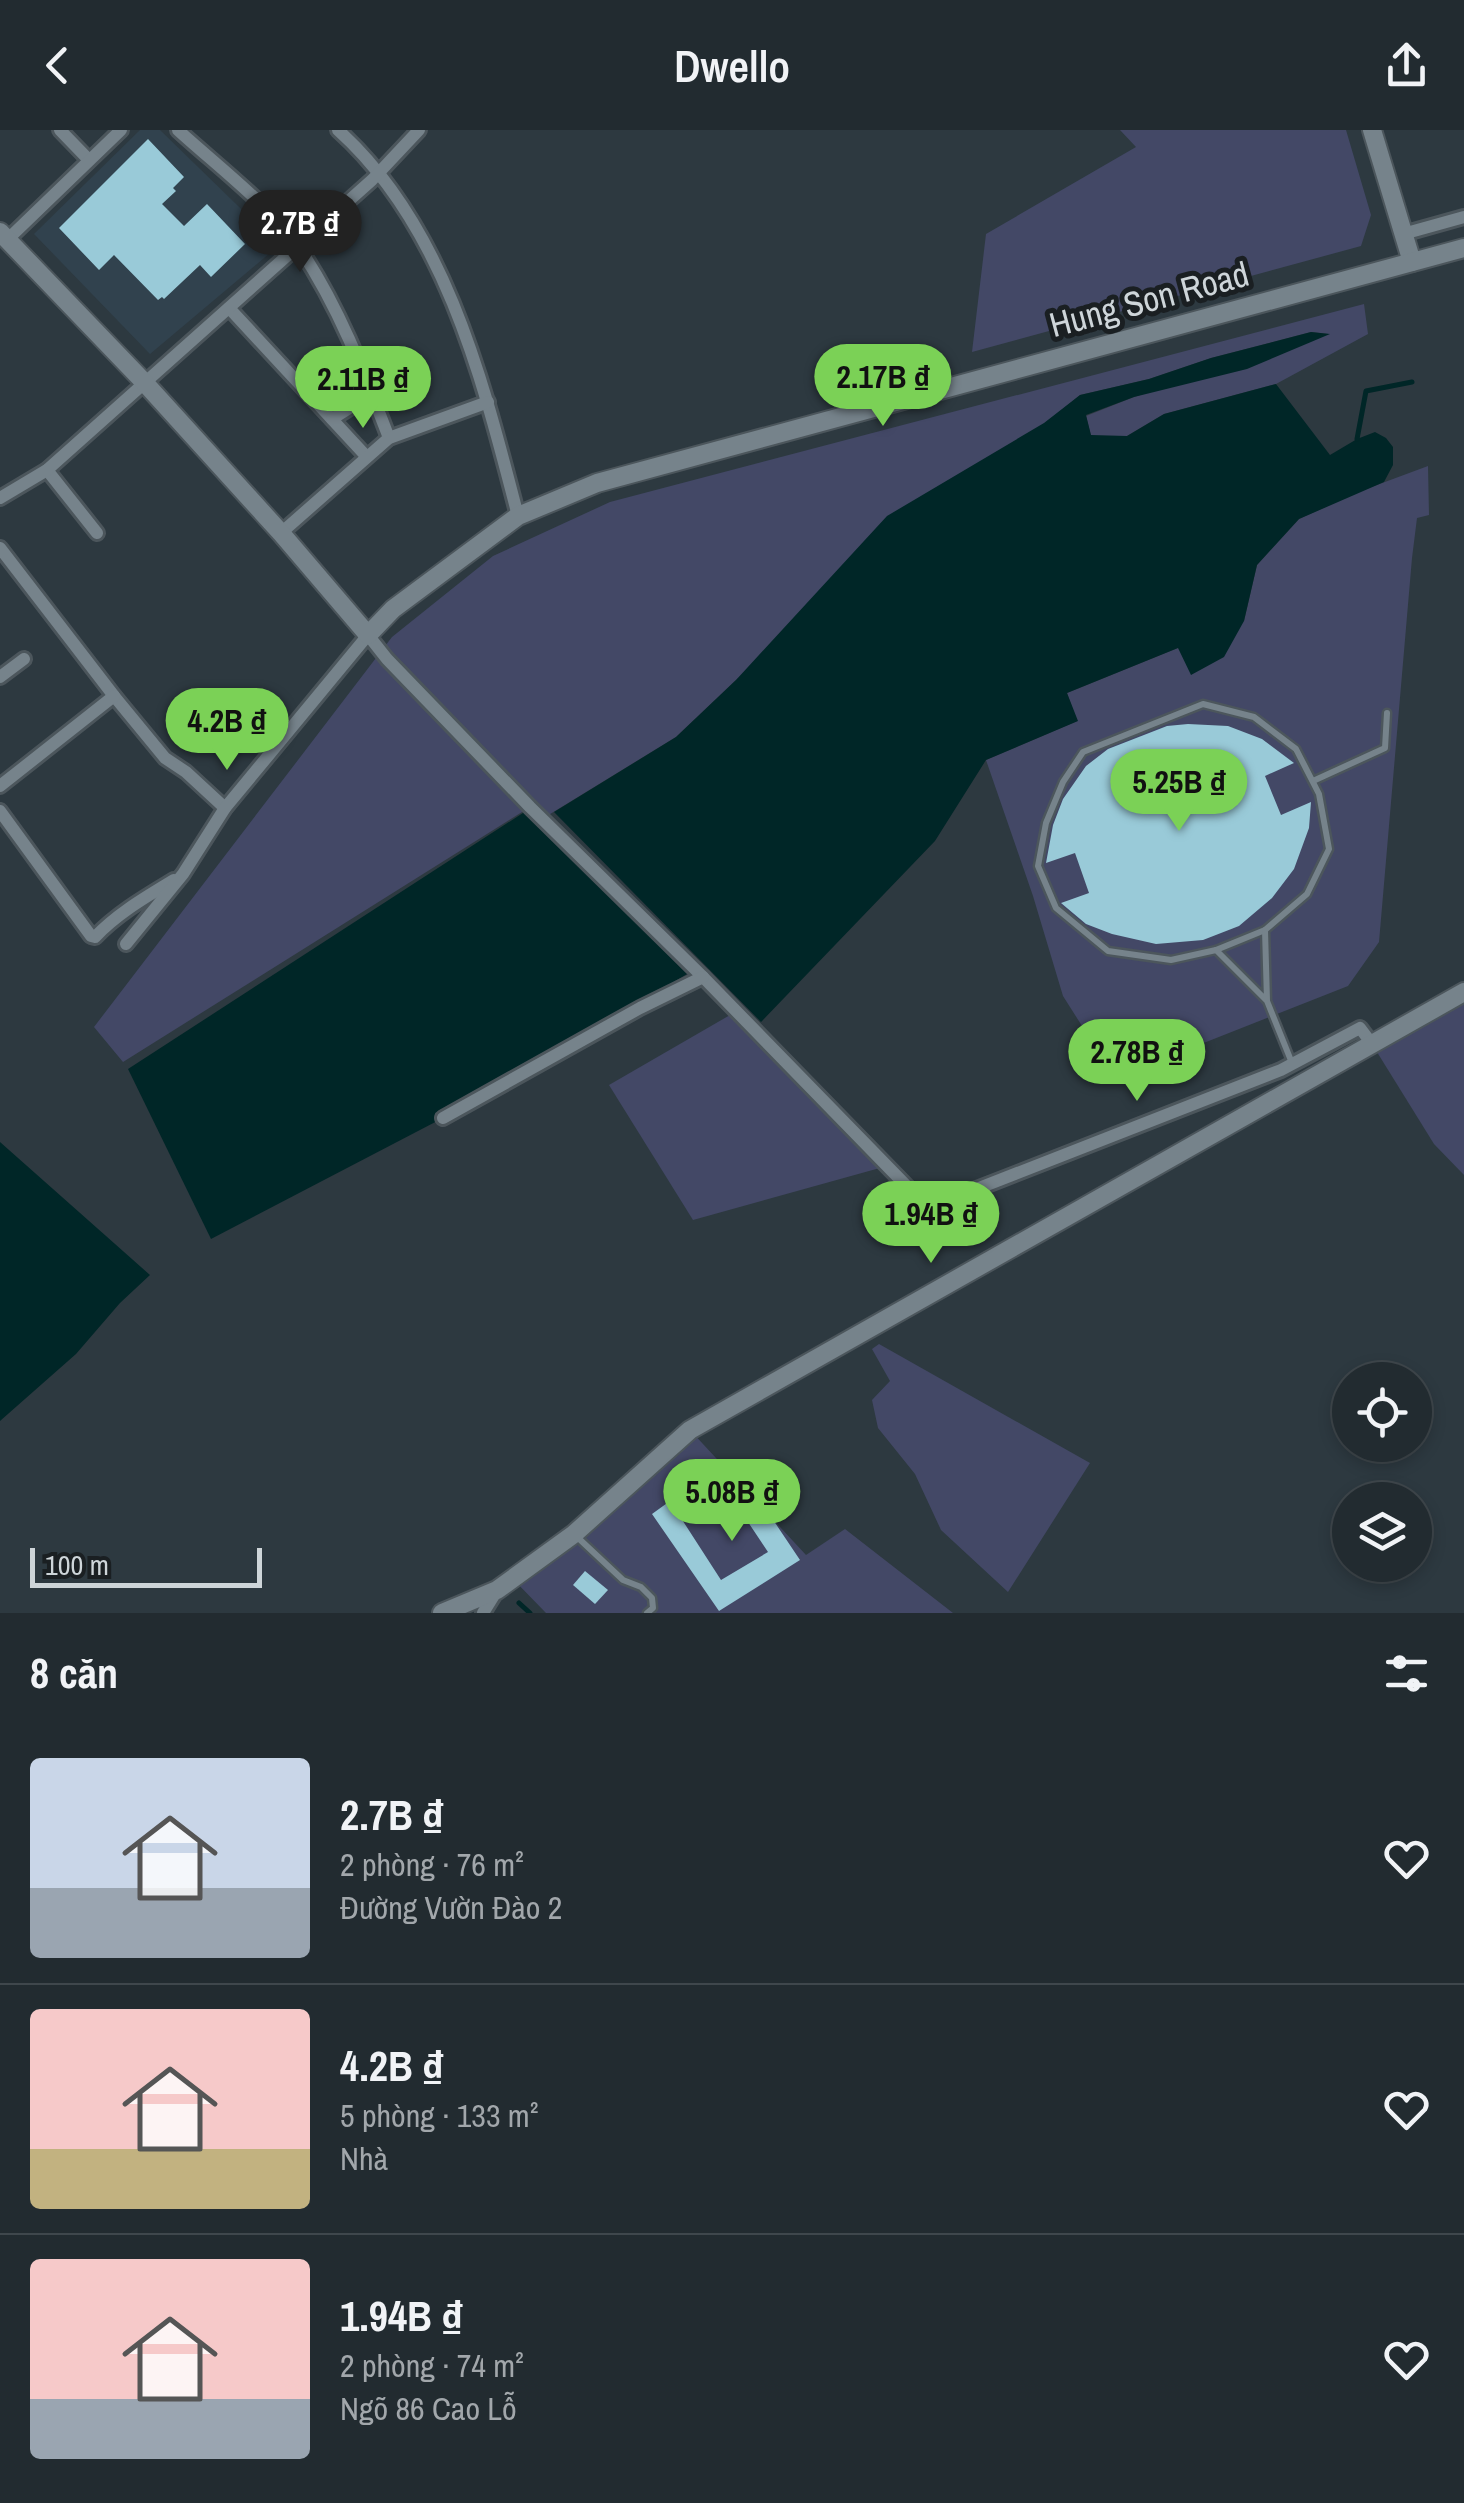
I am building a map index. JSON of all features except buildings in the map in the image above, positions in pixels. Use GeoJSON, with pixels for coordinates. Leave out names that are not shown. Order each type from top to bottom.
{"type":"FeatureCollection","features":[{"type":"Feature","properties":{"kind":"street"},"geometry":{"type":"LineString","coordinates":[[60,130],[89,160]]}},
{"type":"Feature","properties":{"kind":"street"},"geometry":{"type":"LineString","coordinates":[[120,130],[4,236],[282,533],[387,659],[928,1208],[1293,1064],[1360,1028],[1372,1044]]}},
{"type":"Feature","properties":{"kind":"street"},"geometry":{"type":"LineString","coordinates":[[178,130],[299,247],[347,331],[389,438]]}},
{"type":"Feature","properties":{"kind":"street"},"geometry":{"type":"LineString","coordinates":[[338,130],[380,172],[444,283],[470,345],[518,516]]}},
{"type":"Feature","properties":{"kind":"street"},"geometry":{"type":"LineString","coordinates":[[0,498],[46,470],[299,247],[419,130]]}},
{"type":"Feature","properties":{"kind":"street"},"geometry":{"type":"LineString","coordinates":[[1372,130],[1412,262]]}},
{"type":"Feature","properties":{"kind":"street"},"geometry":{"type":"LineString","coordinates":[[1403,234],[1464,217]]}},
{"type":"Feature","properties":{"kind":"street","name":"Hung Son Road"},"geometry":{"type":"LineString","coordinates":[[368,635],[393,609],[518,516],[596,484],[1464,248]]}},
{"type":"Feature","properties":{"kind":"street"},"geometry":{"type":"LineString","coordinates":[[230,308],[366,456]]}},
{"type":"Feature","properties":{"kind":"street"},"geometry":{"type":"LineString","coordinates":[[332,419],[372,394]]}},
{"type":"Feature","properties":{"kind":"street"},"geometry":{"type":"LineString","coordinates":[[282,533],[389,438],[488,402]]}},
{"type":"Feature","properties":{"kind":"street"},"geometry":{"type":"LineString","coordinates":[[46,470],[97,533]]}},
{"type":"Feature","properties":{"kind":"street"},"geometry":{"type":"LineString","coordinates":[[0,548],[165,758],[225,808]]}},
{"type":"Feature","properties":{"kind":"street"},"geometry":{"type":"LineString","coordinates":[[126,944],[183,874],[225,808],[368,635]]}},
{"type":"Feature","properties":{"kind":"street"},"geometry":{"type":"LineString","coordinates":[[0,676],[24,659]]}},
{"type":"Feature","properties":{"kind":"street"},"geometry":{"type":"LineString","coordinates":[[0,786],[114,696]]}},
{"type":"Feature","properties":{"kind":"street"},"geometry":{"type":"LineString","coordinates":[[0,811],[91,936],[95,937],[134,904],[183,874]]}},
{"type":"Feature","properties":{"kind":"street"},"geometry":{"type":"LineString","coordinates":[[443,1118],[703,977]]}},
{"type":"Feature","properties":{"kind":"street"},"geometry":{"type":"LineString","coordinates":[[442,1613],[497,1590],[574,1534],[690,1430],[1462,995]]}},
{"type":"Feature","properties":{"kind":"street"},"geometry":{"type":"LineString","coordinates":[[483,1613],[497,1590]]}},
{"type":"Feature","properties":{"kind":"lane"},"geometry":{"type":"LineString","coordinates":[[1204,704],[1254,717],[1296,749],[1319,794],[1329,848],[1308,894],[1266,930],[1216,950],[1171,960],[1108,951],[1056,908],[1038,866],[1046,824],[1063,782],[1083,752],[1204,704]]}},
{"type":"Feature","properties":{"kind":"lane"},"geometry":{"type":"LineString","coordinates":[[1313,781],[1385,748],[1386,712]]}},
{"type":"Feature","properties":{"kind":"lane"},"geometry":{"type":"LineString","coordinates":[[1266,930],[1268,1001],[1293,1064]]}},
{"type":"Feature","properties":{"kind":"lane"},"geometry":{"type":"LineString","coordinates":[[1216,950],[1268,1001]]}},
{"type":"Feature","properties":{"kind":"lane"},"geometry":{"type":"LineString","coordinates":[[574,1534],[623,1580],[641,1587],[652,1598],[653,1608],[647,1613]]}},
{"type":"Feature","properties":{"kind":"shaded area"},"geometry":{"type":"Polygon","coordinates":[[[140,130],[160,130],[271,238],[270,253],[150,354],[34,234],[140,130]]]}},
{"type":"Feature","properties":{"kind":"shaded area"},"geometry":{"type":"Polygon","coordinates":[[[1120,130],[1346,130],[1371,215],[1361,246],[972,352],[986,234],[1136,147],[1120,130]]]}},
{"type":"Feature","properties":{"kind":"shaded area"},"geometry":{"type":"Polygon","coordinates":[[[1364,304],[1368,334],[1276,384],[1164,414],[1127,436],[1091,436],[1086,416],[1328,334],[1311,332],[1080,395],[736,680],[676,737],[542,819],[530,807],[123,1062],[94,1027],[392,637],[493,556],[610,502],[1364,304]]]}},
{"type":"Feature","properties":{"kind":"shaded area"},"geometry":{"type":"Polygon","coordinates":[[[1311,332],[1330,334],[1247,369],[1134,397],[1086,415],[1091,435],[1127,436],[1164,414],[1276,384],[1330,455],[1375,432],[1386,438],[1393,447],[1393,465],[1384,482],[1299,519],[1257,565],[1244,621],[1224,657],[1191,675],[1178,648],[1067,693],[1078,721],[986,760],[935,841],[761,1022],[554,812],[676,737],[736,680],[887,516],[1044,423],[1080,395],[1311,332]]]}},
{"type":"Feature","properties":{"kind":"shaded area"},"geometry":{"type":"Polygon","coordinates":[[[1428,466],[1429,515],[1417,518],[1412,558],[1379,942],[1348,986],[1115,1078],[1063,996],[986,760],[1077,721],[1067,693],[1244,621],[1257,565],[1299,519],[1428,466]]]}},
{"type":"Feature","properties":{"kind":"shaded area"},"geometry":{"type":"Polygon","coordinates":[[[526,811],[687,974],[443,1118],[211,1239],[128,1069],[526,811]]]}},
{"type":"Feature","properties":{"kind":"shaded area"},"geometry":{"type":"Polygon","coordinates":[[[1464,999],[1464,1175],[1434,1144],[1372,1044],[1464,999]]]}},
{"type":"Feature","properties":{"kind":"shaded area"},"geometry":{"type":"Polygon","coordinates":[[[737,1011],[887,1166],[693,1220],[609,1085],[737,1011]]]}},
{"type":"Feature","properties":{"kind":"shaded area"},"geometry":{"type":"Polygon","coordinates":[[[0,1142],[150,1275],[76,1354],[0,1421],[0,1142]]]}},
{"type":"Feature","properties":{"kind":"shaded area"},"geometry":{"type":"Polygon","coordinates":[[[879,1344],[1090,1463],[1008,1592],[941,1530],[915,1474],[878,1428],[872,1400],[890,1381],[872,1349],[879,1344]]]}},
{"type":"Feature","properties":{"kind":"shaded area"},"geometry":{"type":"Polygon","coordinates":[[[690,1430],[806,1555],[845,1529],[953,1613],[546,1613],[512,1578],[690,1430]]]}},
{"type":"Feature","properties":{"kind":"waterway"},"geometry":{"type":"LineString","coordinates":[[1357,439],[1366,391],[1412,382]]}},
{"type":"Feature","properties":{"kind":"waterway"},"geometry":{"type":"LineString","coordinates":[[519,1603],[530,1613]]}}]}
